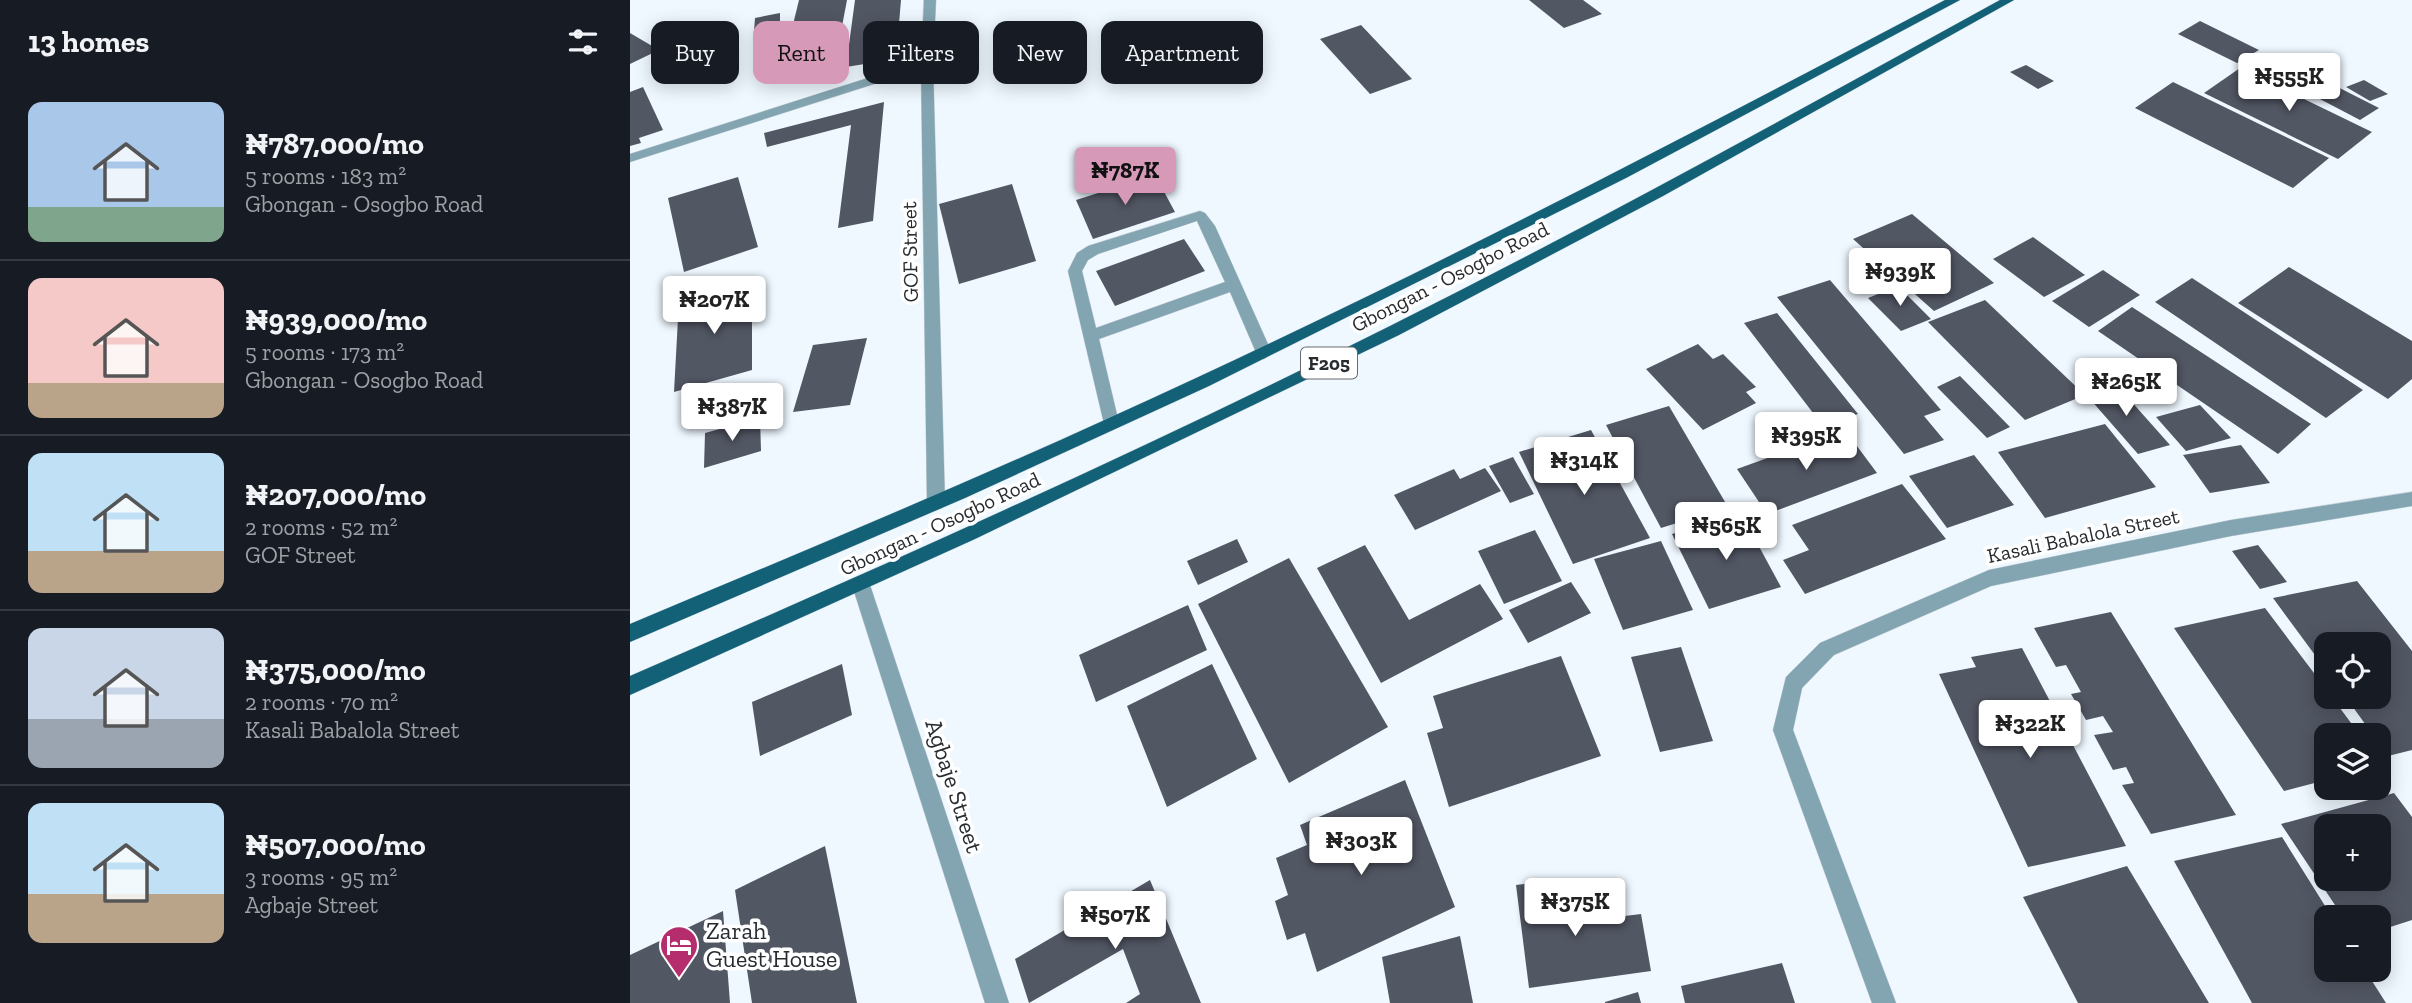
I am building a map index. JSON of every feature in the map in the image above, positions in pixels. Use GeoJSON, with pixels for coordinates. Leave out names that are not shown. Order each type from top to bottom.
{"type":"FeatureCollection","features":[{"type":"Feature","properties":{"kind":"main road","name":"Gbongan - Osogbo Road"},"geometry":{"type":"LineString","coordinates":[[630,634],[936,503],[1264,353],[1787,89],[1954,0]]}},
{"type":"Feature","properties":{"kind":"main road","name":"Gbongan - Osogbo Road"},"geometry":{"type":"LineString","coordinates":[[630,687],[861,585],[1319,368],[1646,200],[2008,0]]}},
{"type":"Feature","properties":{"kind":"main road"},"geometry":{"type":"LineString","coordinates":[[1924,16],[1952,31]]}},
{"type":"Feature","properties":{"kind":"street","name":"GOF Street"},"geometry":{"type":"LineString","coordinates":[[929,21],[930,0]]}},
{"type":"Feature","properties":{"kind":"street"},"geometry":{"type":"LineString","coordinates":[[630,158],[863,83]]}},
{"type":"Feature","properties":{"kind":"street","name":"GOF Street"},"geometry":{"type":"LineString","coordinates":[[927,84],[936,503]]}},
{"type":"Feature","properties":{"kind":"street"},"geometry":{"type":"LineString","coordinates":[[1111,423],[1075,271],[1082,257],[1106,246],[1200,216],[1208,226],[1264,353]]}},
{"type":"Feature","properties":{"kind":"street"},"geometry":{"type":"LineString","coordinates":[[1090,336],[1234,285]]}},
{"type":"Feature","properties":{"kind":"street","name":"Kasali Babalola Street"},"geometry":{"type":"LineString","coordinates":[[1884,1003],[1783,730],[1793,683],[1827,649],[1989,578],[2231,528],[2412,499]]}},
{"type":"Feature","properties":{"kind":"street","name":"Agbaje Street"},"geometry":{"type":"LineString","coordinates":[[861,585],[997,1003]]}},
{"type":"Feature","properties":{"kind":"building"},"geometry":{"type":"Polygon","coordinates":[[[799,0],[847,0],[843,21],[794,21],[799,0]]]}},
{"type":"Feature","properties":{"kind":"building"},"geometry":{"type":"Polygon","coordinates":[[[855,0],[901,0],[899,21],[863,21],[863,64],[849,67],[855,0]]]}},
{"type":"Feature","properties":{"kind":"building"},"geometry":{"type":"Polygon","coordinates":[[[1529,0],[1583,0],[1602,14],[1564,28],[1529,0]]]}},
{"type":"Feature","properties":{"kind":"building"},"geometry":{"type":"Polygon","coordinates":[[[780,13],[780,21],[755,21],[755,18],[780,13]]]}},
{"type":"Feature","properties":{"kind":"building"},"geometry":{"type":"Polygon","coordinates":[[[2200,21],[2259,50],[2237,63],[2178,34],[2200,21]]]}},
{"type":"Feature","properties":{"kind":"building"},"geometry":{"type":"Polygon","coordinates":[[[1361,25],[1412,79],[1370,94],[1320,39],[1361,25]]]}},
{"type":"Feature","properties":{"kind":"building"},"geometry":{"type":"Polygon","coordinates":[[[630,33],[651,45],[651,54],[630,64],[630,33]]]}},
{"type":"Feature","properties":{"kind":"building"},"geometry":{"type":"Polygon","coordinates":[[[2270,54],[2305,71],[2286,84],[2250,66],[2270,54]]]}},
{"type":"Feature","properties":{"kind":"building"},"geometry":{"type":"Polygon","coordinates":[[[2026,65],[2054,81],[2038,89],[2010,72],[2026,65]]]}},
{"type":"Feature","properties":{"kind":"building"},"geometry":{"type":"Polygon","coordinates":[[[2240,68],[2372,132],[2338,159],[2204,93],[2240,68]]]}},
{"type":"Feature","properties":{"kind":"building"},"geometry":{"type":"Polygon","coordinates":[[[2314,75],[2379,108],[2360,120],[2295,86],[2314,75]]]}},
{"type":"Feature","properties":{"kind":"building"},"geometry":{"type":"Polygon","coordinates":[[[2364,80],[2388,94],[2370,101],[2346,87],[2364,80]]]}},
{"type":"Feature","properties":{"kind":"building"},"geometry":{"type":"Polygon","coordinates":[[[2173,82],[2329,158],[2293,188],[2135,108],[2173,82]]]}},
{"type":"Feature","properties":{"kind":"building"},"geometry":{"type":"Polygon","coordinates":[[[643,87],[663,130],[639,138],[641,143],[630,146],[630,92],[643,87]]]}},
{"type":"Feature","properties":{"kind":"building"},"geometry":{"type":"Polygon","coordinates":[[[884,102],[873,221],[838,228],[851,125],[767,147],[764,133],[884,102]]]}},
{"type":"Feature","properties":{"kind":"building"},"geometry":{"type":"Polygon","coordinates":[[[1155,175],[1175,212],[1093,239],[1076,200],[1155,175]]]}},
{"type":"Feature","properties":{"kind":"building"},"geometry":{"type":"Polygon","coordinates":[[[738,177],[758,247],[684,272],[668,198],[738,177]]]}},
{"type":"Feature","properties":{"kind":"building"},"geometry":{"type":"Polygon","coordinates":[[[1012,184],[1036,261],[959,284],[939,204],[1012,184]]]}},
{"type":"Feature","properties":{"kind":"building"},"geometry":{"type":"Polygon","coordinates":[[[1912,214],[1994,283],[1934,311],[1853,239],[1912,214]]]}},
{"type":"Feature","properties":{"kind":"building"},"geometry":{"type":"Polygon","coordinates":[[[2033,237],[2085,275],[2044,297],[1993,259],[2033,237]]]}},
{"type":"Feature","properties":{"kind":"building"},"geometry":{"type":"Polygon","coordinates":[[[1184,239],[1205,271],[1115,306],[1096,271],[1184,239]]]}},
{"type":"Feature","properties":{"kind":"building"},"geometry":{"type":"Polygon","coordinates":[[[2289,267],[2412,341],[2412,379],[2388,399],[2238,303],[2289,267]]]}},
{"type":"Feature","properties":{"kind":"building"},"geometry":{"type":"Polygon","coordinates":[[[2103,270],[2140,295],[2089,327],[2052,301],[2103,270]]]}},
{"type":"Feature","properties":{"kind":"building"},"geometry":{"type":"Polygon","coordinates":[[[2192,278],[2363,390],[2326,418],[2155,302],[2192,278]]]}},
{"type":"Feature","properties":{"kind":"building"},"geometry":{"type":"Polygon","coordinates":[[[1830,280],[1941,410],[1924,416],[1944,440],[1904,454],[1777,297],[1830,280]]]}},
{"type":"Feature","properties":{"kind":"building"},"geometry":{"type":"Polygon","coordinates":[[[752,281],[752,370],[674,392],[679,300],[752,281]]]}},
{"type":"Feature","properties":{"kind":"building"},"geometry":{"type":"Polygon","coordinates":[[[1898,286],[1931,319],[1901,331],[1868,298],[1898,286]]]}},
{"type":"Feature","properties":{"kind":"building"},"geometry":{"type":"Polygon","coordinates":[[[1985,300],[2085,395],[2025,420],[1928,322],[1985,300]]]}},
{"type":"Feature","properties":{"kind":"building"},"geometry":{"type":"Polygon","coordinates":[[[2132,307],[2311,424],[2278,454],[2098,331],[2132,307]]]}},
{"type":"Feature","properties":{"kind":"building"},"geometry":{"type":"Polygon","coordinates":[[[1777,313],[1858,414],[1823,426],[1744,323],[1777,313]]]}},
{"type":"Feature","properties":{"kind":"building"},"geometry":{"type":"Polygon","coordinates":[[[867,338],[850,405],[793,412],[813,345],[867,338]]]}},
{"type":"Feature","properties":{"kind":"building"},"geometry":{"type":"Polygon","coordinates":[[[1698,344],[1713,359],[1723,354],[1756,387],[1746,392],[1756,403],[1703,430],[1646,369],[1698,344]]]}},
{"type":"Feature","properties":{"kind":"building"},"geometry":{"type":"Polygon","coordinates":[[[1960,376],[2010,427],[1987,438],[1937,387],[1960,376]]]}},
{"type":"Feature","properties":{"kind":"building"},"geometry":{"type":"Polygon","coordinates":[[[2114,382],[2170,445],[2138,454],[2083,391],[2114,382]]]}},
{"type":"Feature","properties":{"kind":"building"},"geometry":{"type":"Polygon","coordinates":[[[2200,405],[2231,438],[2186,451],[2156,417],[2200,405]]]}},
{"type":"Feature","properties":{"kind":"building"},"geometry":{"type":"Polygon","coordinates":[[[1669,406],[1728,507],[1661,528],[1606,425],[1669,406]]]}},
{"type":"Feature","properties":{"kind":"building"},"geometry":{"type":"Polygon","coordinates":[[[760,418],[761,451],[704,468],[705,433],[760,418]]]}},
{"type":"Feature","properties":{"kind":"building"},"geometry":{"type":"Polygon","coordinates":[[[2105,424],[2156,487],[2045,518],[1998,452],[2105,424]]]}},
{"type":"Feature","properties":{"kind":"building"},"geometry":{"type":"Polygon","coordinates":[[[1591,430],[1650,538],[1573,564],[1519,452],[1591,430]]]}},
{"type":"Feature","properties":{"kind":"building"},"geometry":{"type":"Polygon","coordinates":[[[1845,430],[1877,473],[1767,514],[1737,469],[1845,430]]]}},
{"type":"Feature","properties":{"kind":"building"},"geometry":{"type":"Polygon","coordinates":[[[2241,445],[2270,483],[2210,493],[2183,455],[2241,445]]]}},
{"type":"Feature","properties":{"kind":"building"},"geometry":{"type":"Polygon","coordinates":[[[1974,455],[2014,505],[1947,528],[1909,476],[1974,455]]]}},
{"type":"Feature","properties":{"kind":"building"},"geometry":{"type":"Polygon","coordinates":[[[1513,457],[1534,494],[1510,503],[1489,466],[1513,457]]]}},
{"type":"Feature","properties":{"kind":"building"},"geometry":{"type":"Polygon","coordinates":[[[1485,468],[1501,491],[1415,530],[1394,495],[1454,469],[1460,479],[1485,468]]]}},
{"type":"Feature","properties":{"kind":"building"},"geometry":{"type":"Polygon","coordinates":[[[1902,484],[1946,539],[1805,594],[1783,560],[1809,550],[1792,525],[1902,484]]]}},
{"type":"Feature","properties":{"kind":"building"},"geometry":{"type":"Polygon","coordinates":[[[1742,515],[1781,587],[1709,609],[1672,534],[1742,515]]]}},
{"type":"Feature","properties":{"kind":"building"},"geometry":{"type":"Polygon","coordinates":[[[1535,530],[1562,581],[1504,604],[1478,551],[1535,530]]]}},
{"type":"Feature","properties":{"kind":"building"},"geometry":{"type":"Polygon","coordinates":[[[1237,539],[1248,562],[1198,585],[1187,561],[1237,539]]]}},
{"type":"Feature","properties":{"kind":"building"},"geometry":{"type":"Polygon","coordinates":[[[1661,541],[1693,610],[1623,630],[1594,559],[1661,541]]]}},
{"type":"Feature","properties":{"kind":"building"},"geometry":{"type":"Polygon","coordinates":[[[1365,545],[1409,620],[1480,584],[1503,619],[1381,683],[1317,568],[1365,545]]]}},
{"type":"Feature","properties":{"kind":"building"},"geometry":{"type":"Polygon","coordinates":[[[2258,545],[2287,582],[2260,589],[2232,551],[2258,545]]]}},
{"type":"Feature","properties":{"kind":"building"},"geometry":{"type":"Polygon","coordinates":[[[1289,558],[1388,727],[1289,783],[1198,604],[1289,558]]]}},
{"type":"Feature","properties":{"kind":"building"},"geometry":{"type":"Polygon","coordinates":[[[2357,581],[2412,651],[2412,750],[2391,755],[2391,723],[2364,723],[2354,709],[2391,709],[2391,632],[2314,632],[2314,654],[2273,598],[2357,581]]]}},
{"type":"Feature","properties":{"kind":"building"},"geometry":{"type":"Polygon","coordinates":[[[1571,582],[1591,613],[1528,643],[1509,610],[1571,582]]]}},
{"type":"Feature","properties":{"kind":"building"},"geometry":{"type":"Polygon","coordinates":[[[1188,605],[1207,650],[1096,702],[1079,655],[1188,605]]]}},
{"type":"Feature","properties":{"kind":"building"},"geometry":{"type":"Polygon","coordinates":[[[2265,608],[2314,673],[2314,709],[2341,709],[2351,723],[2314,723],[2314,783],[2284,791],[2174,628],[2265,608]]]}},
{"type":"Feature","properties":{"kind":"building"},"geometry":{"type":"Polygon","coordinates":[[[2111,612],[2236,815],[2151,834],[2122,785],[2134,783],[2126,767],[2113,770],[2094,735],[2113,732],[2103,716],[2086,720],[2071,694],[2081,692],[2066,665],[2056,667],[2034,628],[2111,612]]]}},
{"type":"Feature","properties":{"kind":"building"},"geometry":{"type":"Polygon","coordinates":[[[1681,647],[1713,741],[1660,752],[1631,657],[1681,647]]]}},
{"type":"Feature","properties":{"kind":"building"},"geometry":{"type":"Polygon","coordinates":[[[2022,648],[2126,846],[2028,867],[1939,674],[1976,667],[1971,657],[2022,648]]]}},
{"type":"Feature","properties":{"kind":"building"},"geometry":{"type":"Polygon","coordinates":[[[1561,656],[1601,756],[1449,807],[1427,733],[1443,728],[1433,696],[1561,656]]]}},
{"type":"Feature","properties":{"kind":"building"},"geometry":{"type":"Polygon","coordinates":[[[842,664],[852,715],[760,756],[752,702],[842,664]]]}},
{"type":"Feature","properties":{"kind":"building"},"geometry":{"type":"Polygon","coordinates":[[[1212,664],[1257,759],[1167,807],[1127,706],[1212,664]]]}},
{"type":"Feature","properties":{"kind":"building"},"geometry":{"type":"Polygon","coordinates":[[[1405,780],[1455,907],[1317,972],[1305,933],[1287,940],[1275,901],[1288,895],[1276,858],[1307,845],[1300,825],[1405,780]]]}},
{"type":"Feature","properties":{"kind":"building"},"geometry":{"type":"Polygon","coordinates":[[[2394,793],[2412,817],[2412,920],[2391,927],[2391,905],[2335,905],[2326,891],[2391,891],[2391,814],[2317,814],[2368,800],[2391,800],[2391,794],[2394,793]]]}},
{"type":"Feature","properties":{"kind":"building"},"geometry":{"type":"Polygon","coordinates":[[[2314,815],[2314,874],[2281,824],[2314,815]]]}},
{"type":"Feature","properties":{"kind":"building"},"geometry":{"type":"Polygon","coordinates":[[[2282,837],[2324,905],[2314,905],[2314,982],[2373,982],[2386,1003],[2252,1003],[2174,861],[2282,837]]]}},
{"type":"Feature","properties":{"kind":"building"},"geometry":{"type":"Polygon","coordinates":[[[825,846],[857,1003],[752,1003],[735,890],[825,846]]]}},
{"type":"Feature","properties":{"kind":"building"},"geometry":{"type":"Polygon","coordinates":[[[2127,866],[2209,1003],[2078,1003],[2023,897],[2127,866]]]}},
{"type":"Feature","properties":{"kind":"building"},"geometry":{"type":"Polygon","coordinates":[[[1576,878],[1584,921],[1641,914],[1651,971],[1529,988],[1516,885],[1576,878]]]}},
{"type":"Feature","properties":{"kind":"building"},"geometry":{"type":"Polygon","coordinates":[[[1150,880],[1201,1003],[1126,1003],[1140,994],[1123,949],[1029,1003],[1015,959],[1150,880]]]}},
{"type":"Feature","properties":{"kind":"building","name":"Zarah Guest House"},"geometry":{"type":"Polygon","coordinates":[[[723,911],[730,1003],[630,1003],[630,955],[723,911]]]}},
{"type":"Feature","properties":{"kind":"building"},"geometry":{"type":"Polygon","coordinates":[[[1460,936],[1473,1003],[1390,1003],[1382,957],[1460,936]]]}},
{"type":"Feature","properties":{"kind":"building"},"geometry":{"type":"Polygon","coordinates":[[[1782,963],[1795,1003],[1685,1003],[1681,986],[1782,963]]]}},
{"type":"Feature","properties":{"kind":"building"},"geometry":{"type":"Polygon","coordinates":[[[1638,992],[1641,1003],[1605,1003],[1605,1002],[1638,992]]]}},
{"type":"Feature","properties":{"kind":"place","name":"Zarah Guest House"},"geometry":{"type":"Point","coordinates":[679,979]}}]}
